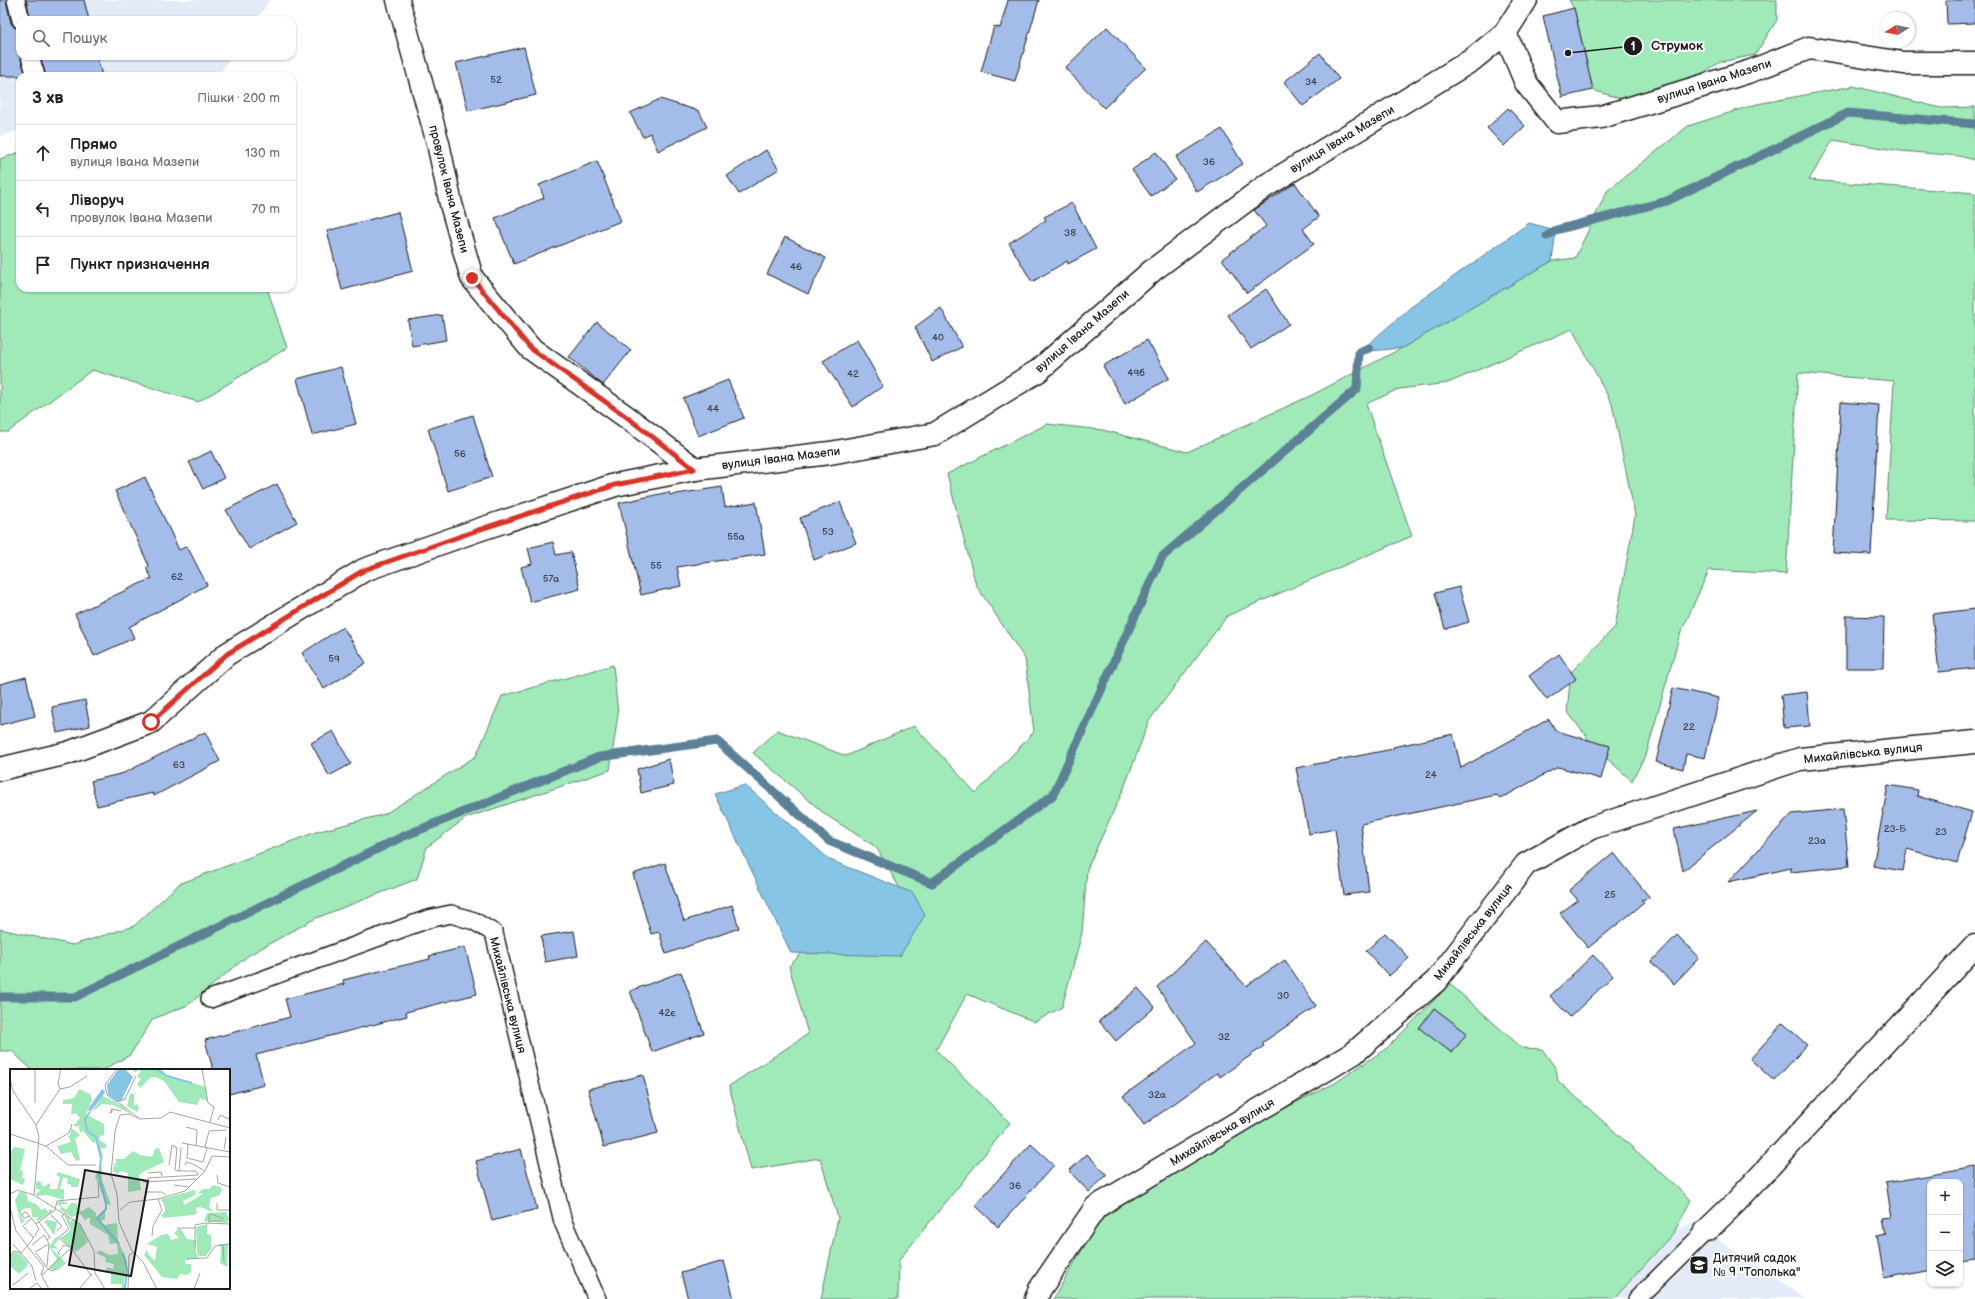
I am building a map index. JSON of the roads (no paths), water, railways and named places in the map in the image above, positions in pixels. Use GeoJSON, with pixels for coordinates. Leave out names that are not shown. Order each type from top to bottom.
{"type":"FeatureCollection","features":[{"type":"Feature","properties":{"kind":"street","name":"провулок Івана Мазепи"},"geometry":{"type":"LineString","coordinates":[[398,0],[438,143],[451,204],[472,278],[530,348],[628,418],[694,469]]}},
{"type":"Feature","properties":{"kind":"street","name":"вулиця Івана Мазепи"},"geometry":{"type":"LineString","coordinates":[[0,769],[68,753],[151,722],[227,654],[364,570],[478,530],[615,485],[694,469],[830,453],[935,434],[1038,372],[1152,270],[1267,185],[1472,60],[1505,32],[1526,0]]}},
{"type":"Feature","properties":{"kind":"street","name":"вулиця Івана Мазепи"},"geometry":{"type":"LineString","coordinates":[[1505,32],[1526,83],[1558,122],[1601,116],[1751,71],[1810,48],[1902,63],[1975,64]]}},
{"type":"Feature","properties":{"kind":"street","name":"Михайлівська вулиця"},"geometry":{"type":"LineString","coordinates":[[1036,1299],[1040,1289],[1096,1207],[1354,1053],[1436,981],[1526,864],[1591,828],[1800,759],[1975,742]]}},
{"type":"Feature","properties":{"kind":"street"},"geometry":{"type":"LineString","coordinates":[[1706,1231],[1736,1202],[1975,946]]}},
{"type":"Feature","properties":{"kind":"lane"},"geometry":{"type":"LineString","coordinates":[[16,0],[20,16]]}},
{"type":"Feature","properties":{"kind":"lane"},"geometry":{"type":"LineString","coordinates":[[31,60],[35,72]]}},
{"type":"Feature","properties":{"kind":"lane","name":"Михайлівська вулиця"},"geometry":{"type":"LineString","coordinates":[[210,999],[428,919],[451,914],[474,921],[494,933],[563,1222],[598,1299]]}},
{"type":"Feature","properties":{"kind":"lane"},"geometry":{"type":"LineString","coordinates":[[1637,1299],[1706,1231]]}},
{"type":"Feature","properties":{"kind":"water"},"geometry":{"type":"Polygon","coordinates":[[[1529,223],[1556,230],[1552,261],[1402,348],[1359,352],[1411,307],[1529,223]]]}},
{"type":"Feature","properties":{"kind":"water"},"geometry":{"type":"Polygon","coordinates":[[[745,785],[830,860],[913,893],[925,915],[900,956],[791,953],[715,794],[745,785]]]}},
{"type":"Feature","properties":{"kind":"waterway"},"geometry":{"type":"LineString","coordinates":[[1547,236],[1556,230],[1667,201],[1848,113],[1975,124]]}},
{"type":"Feature","properties":{"kind":"waterway"},"geometry":{"type":"LineString","coordinates":[[0,997],[75,997],[404,836],[599,757],[717,741],[829,841],[932,883],[1053,795],[1162,557],[1357,389],[1359,352],[1369,348]]}},
{"type":"Feature","properties":{"kind":"place","name":"Струмок"},"geometry":{"type":"Point","coordinates":[1568,53]}},
{"type":"Feature","properties":{"kind":"place","name":"Дитячий садок № 9 \"Тополька\""},"geometry":{"type":"Point","coordinates":[1699,1265]}}]}
